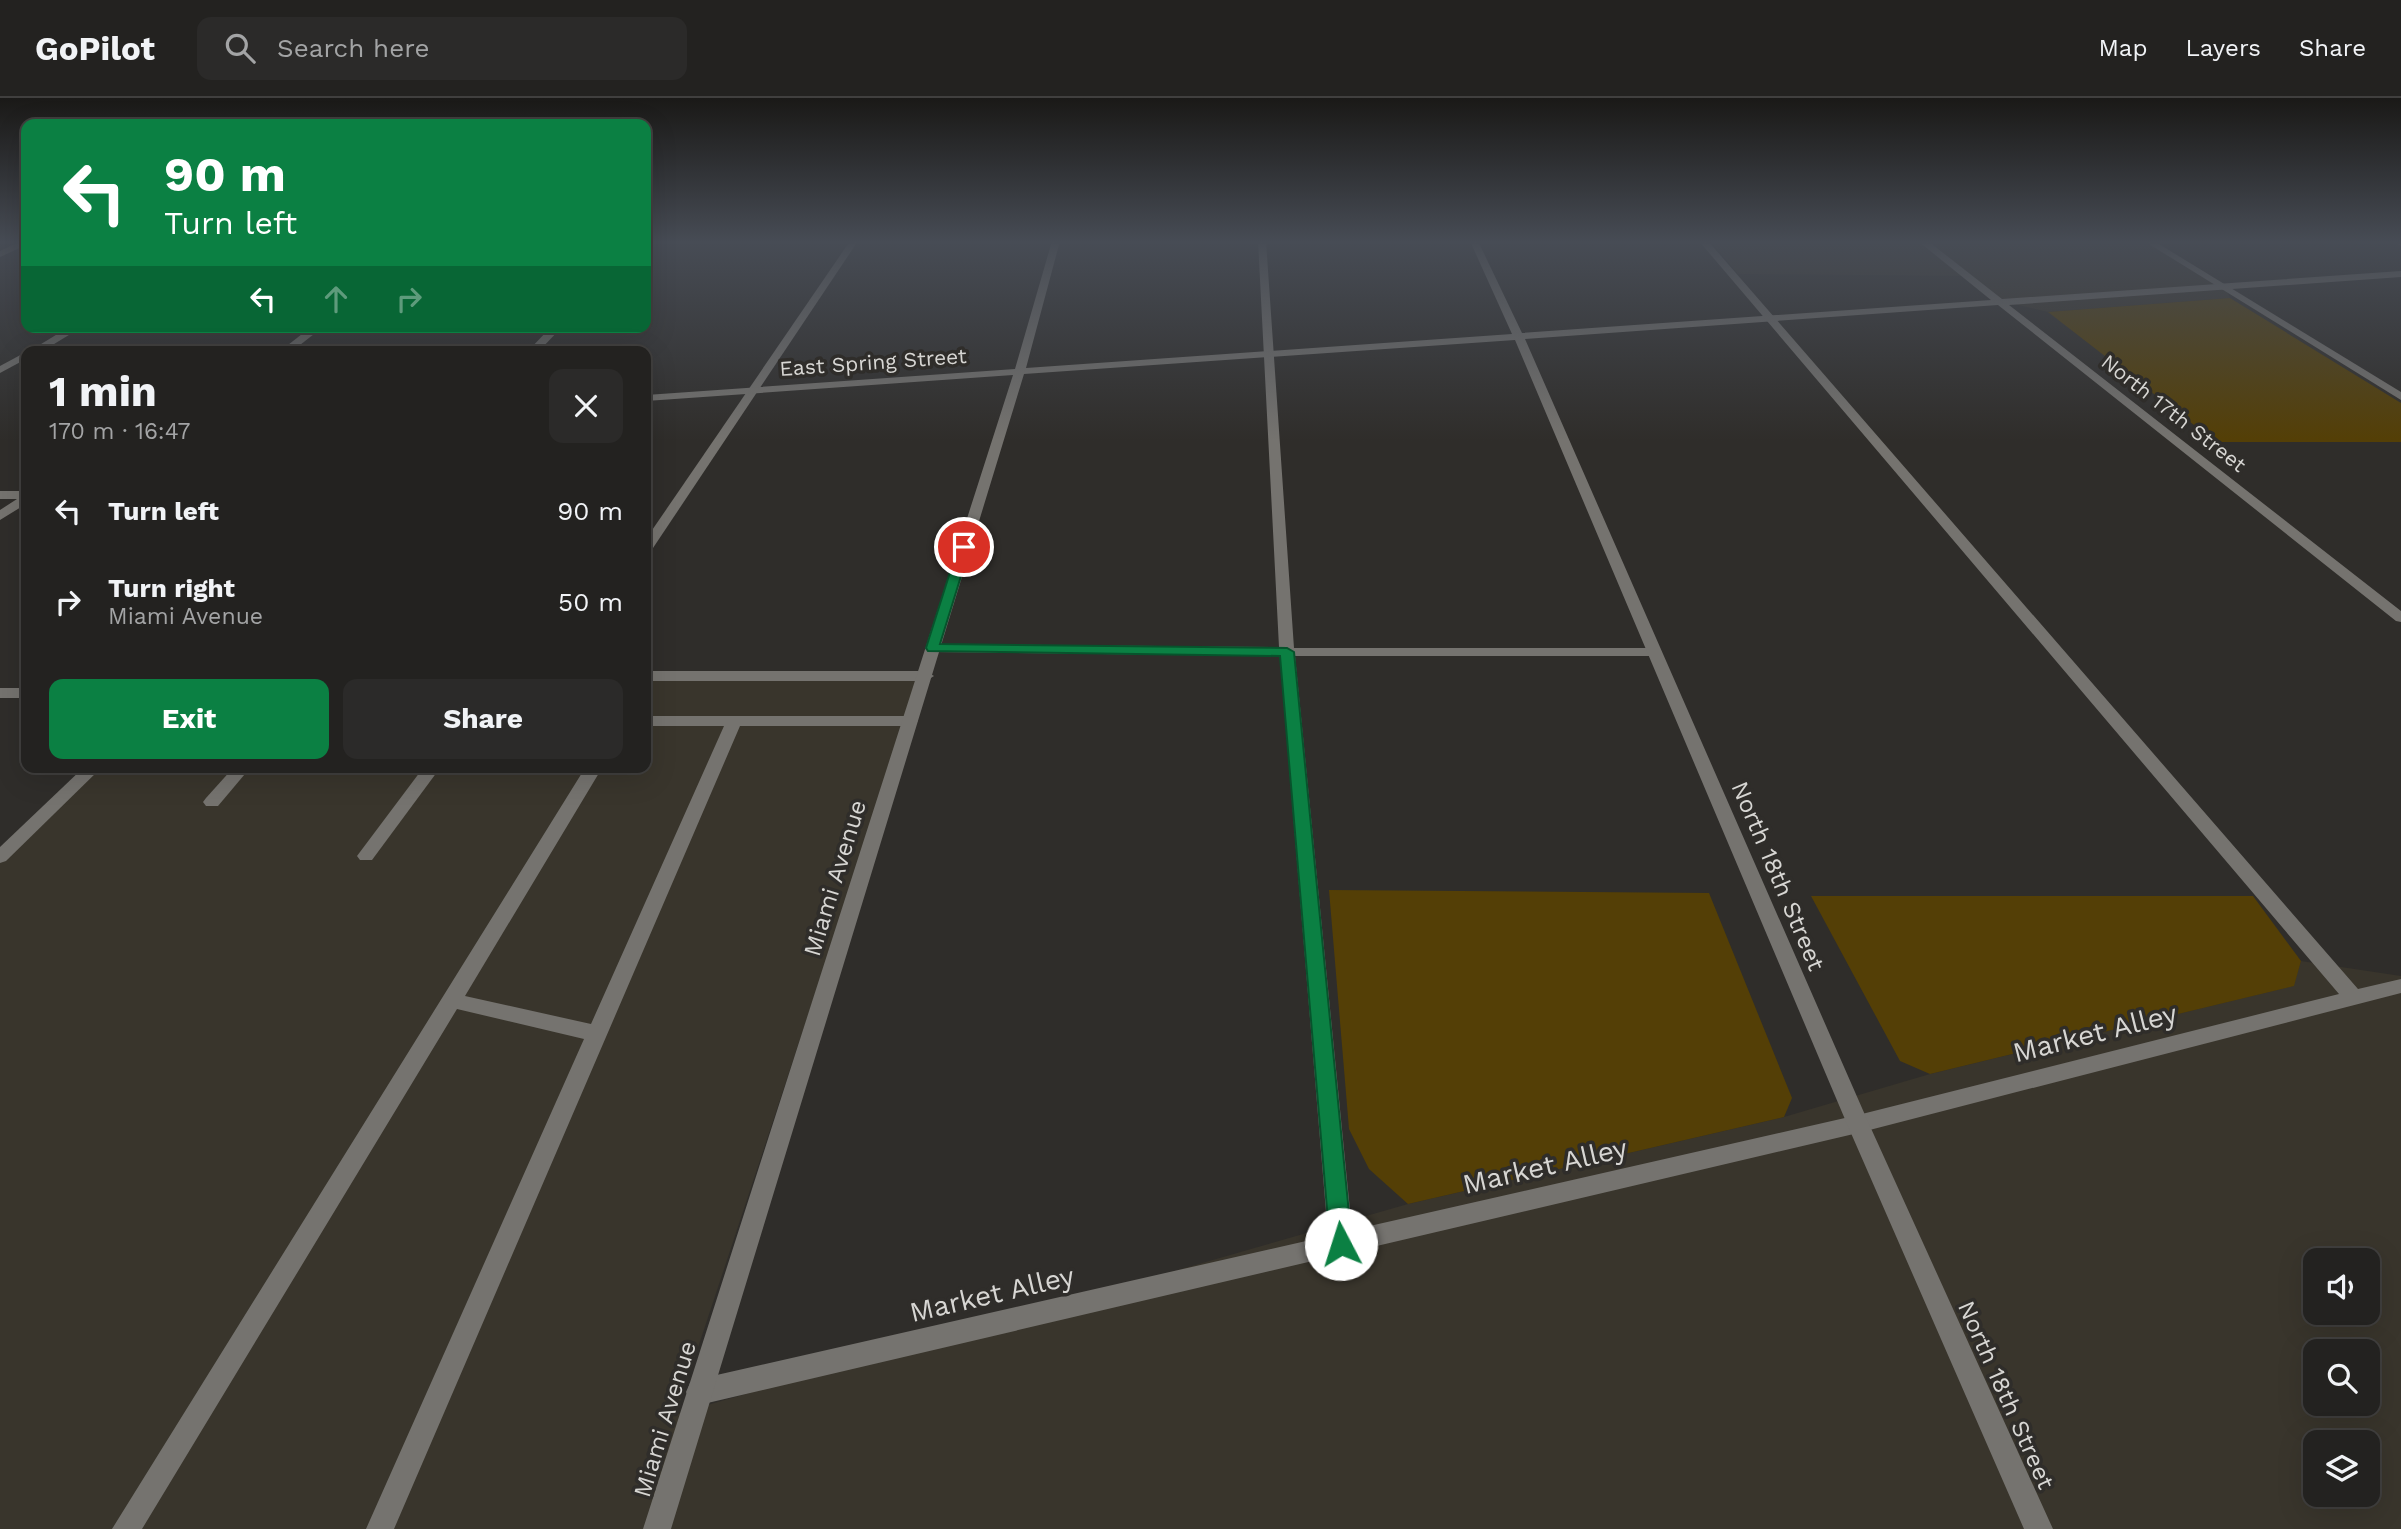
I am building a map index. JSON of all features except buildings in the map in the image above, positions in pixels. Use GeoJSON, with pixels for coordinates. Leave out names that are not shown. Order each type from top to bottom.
{"type":"FeatureCollection","features":[{"type":"Feature","properties":{"kind":"street"},"geometry":{"type":"LineString","coordinates":[[651,541],[809,308]]}},
{"type":"Feature","properties":{"kind":"street","name":"Miami Avenue"},"geometry":{"type":"LineString","coordinates":[[657,1529],[926,676],[932,648],[1038,308]]}},
{"type":"Feature","properties":{"kind":"street"},"geometry":{"type":"LineString","coordinates":[[1267,308],[1287,652],[1341,1244]]}},
{"type":"Feature","properties":{"kind":"street","name":"North 18th Street"},"geometry":{"type":"LineString","coordinates":[[1505,308],[1858,1124],[2039,1529]]}},
{"type":"Feature","properties":{"kind":"street"},"geometry":{"type":"LineString","coordinates":[[1760,308],[2354,998]]}},
{"type":"Feature","properties":{"kind":"street","name":"East Spring Street"},"geometry":{"type":"LineString","coordinates":[[651,398],[1923,308]]}},
{"type":"Feature","properties":{"kind":"street","name":"North 17th Street"},"geometry":{"type":"LineString","coordinates":[[2009,308],[2401,618]]}},
{"type":"Feature","properties":{"kind":"street"},"geometry":{"type":"LineString","coordinates":[[2256,308],[2401,397]]}},
{"type":"Feature","properties":{"kind":"street"},"geometry":{"type":"LineString","coordinates":[[44,346],[67,333]]}},
{"type":"Feature","properties":{"kind":"street"},"geometry":{"type":"LineString","coordinates":[[292,346],[310,333]]}},
{"type":"Feature","properties":{"kind":"street"},"geometry":{"type":"LineString","coordinates":[[538,346],[551,333]]}},
{"type":"Feature","properties":{"kind":"street"},"geometry":{"type":"LineString","coordinates":[[0,370],[21,358]]}},
{"type":"Feature","properties":{"kind":"street"},"geometry":{"type":"LineString","coordinates":[[0,495],[21,497]]}},
{"type":"Feature","properties":{"kind":"street"},"geometry":{"type":"LineString","coordinates":[[0,516],[21,501]]}},
{"type":"Feature","properties":{"kind":"street"},"geometry":{"type":"LineString","coordinates":[[932,648],[1655,652]]}},
{"type":"Feature","properties":{"kind":"street"},"geometry":{"type":"LineString","coordinates":[[651,676],[926,676]]}},
{"type":"Feature","properties":{"kind":"street"},"geometry":{"type":"LineString","coordinates":[[0,693],[21,693]]}},
{"type":"Feature","properties":{"kind":"street"},"geometry":{"type":"LineString","coordinates":[[651,721],[910,721]]}},
{"type":"Feature","properties":{"kind":"street"},"geometry":{"type":"LineString","coordinates":[[380,1529],[734,721]]}},
{"type":"Feature","properties":{"kind":"street"},"geometry":{"type":"LineString","coordinates":[[0,857],[88,773]]}},
{"type":"Feature","properties":{"kind":"street"},"geometry":{"type":"LineString","coordinates":[[212,802],[238,773]]}},
{"type":"Feature","properties":{"kind":"street"},"geometry":{"type":"LineString","coordinates":[[366,856],[428,773]]}},
{"type":"Feature","properties":{"kind":"street"},"geometry":{"type":"LineString","coordinates":[[126,1529],[591,773]]}},
{"type":"Feature","properties":{"kind":"street","name":"Market Alley"},"geometry":{"type":"LineString","coordinates":[[699,1392],[1858,1124],[2401,986]]}},
{"type":"Feature","properties":{"kind":"street"},"geometry":{"type":"LineString","coordinates":[[450,1000],[597,1034]]}},
{"type":"Feature","properties":{"kind":"shaded area"},"geometry":{"type":"Polygon","coordinates":[[[2030,308],[2103,308],[2048,312],[2030,308]]]}},
{"type":"Feature","properties":{"kind":"shaded area"},"geometry":{"type":"Polygon","coordinates":[[[2103,308],[2246,308],[2401,403],[2401,442],[2216,442],[2048,312],[2103,308]]]}},
{"type":"Feature","properties":{"kind":"shaded area"},"geometry":{"type":"Polygon","coordinates":[[[651,674],[920,677],[676,1414],[1408,1204],[1784,1117],[1930,1074],[2293,986],[2301,961],[2401,976],[2401,1529],[0,1529],[0,851],[81,773],[651,773],[651,674]]]}},
{"type":"Feature","properties":{"kind":"shaded area"},"geometry":{"type":"Polygon","coordinates":[[[1329,890],[1709,893],[1792,1098],[1784,1117],[1408,1204],[1369,1169],[1349,1129],[1329,890]]]}},
{"type":"Feature","properties":{"kind":"shaded area"},"geometry":{"type":"Polygon","coordinates":[[[1811,896],[2253,896],[2301,961],[2294,986],[1930,1074],[1900,1061],[1811,896]]]}},
{"type":"Feature","properties":{"kind":"route"},"geometry":{"type":"LineString","coordinates":[[964,547],[932,648],[1287,652],[1341,1244]]}}]}
